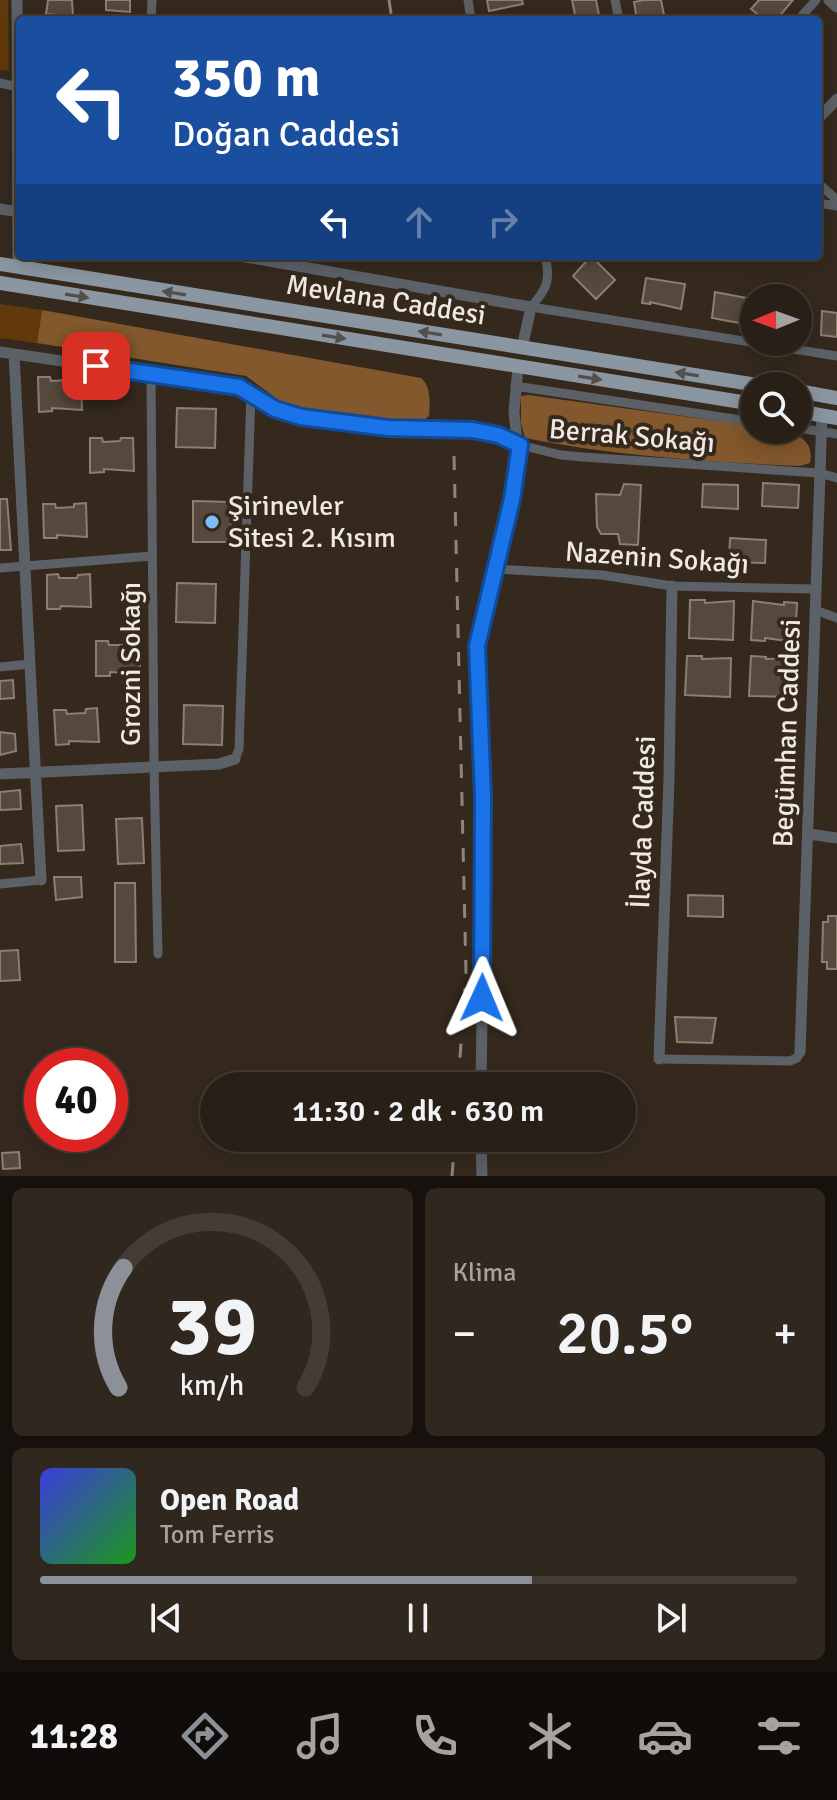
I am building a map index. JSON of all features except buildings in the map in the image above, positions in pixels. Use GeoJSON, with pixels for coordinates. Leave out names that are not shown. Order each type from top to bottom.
{"type":"FeatureCollection","features":[{"type":"Feature","properties":{"kind":"main road","name":"Mevlana Caddesi"},"geometry":{"type":"LineString","coordinates":[[0,264],[740,382]]}},
{"type":"Feature","properties":{"kind":"main road","name":"Mevlana Caddesi"},"geometry":{"type":"LineString","coordinates":[[0,283],[740,402]]}},
{"type":"Feature","properties":{"kind":"main road"},"geometry":{"type":"LineString","coordinates":[[812,394],[837,398]]}},
{"type":"Feature","properties":{"kind":"street"},"geometry":{"type":"LineString","coordinates":[[802,16],[816,0]]}},
{"type":"Feature","properties":{"kind":"street"},"geometry":{"type":"LineString","coordinates":[[829,0],[837,7]]}},
{"type":"Feature","properties":{"kind":"street"},"geometry":{"type":"LineString","coordinates":[[822,115],[837,99]]}},
{"type":"Feature","properties":{"kind":"street"},"geometry":{"type":"LineString","coordinates":[[822,187],[837,200]]}},
{"type":"Feature","properties":{"kind":"street"},"geometry":{"type":"LineString","coordinates":[[18,260],[18,267]]}},
{"type":"Feature","properties":{"kind":"street"},"geometry":{"type":"LineString","coordinates":[[263,260],[837,356]]}},
{"type":"Feature","properties":{"kind":"street"},"geometry":{"type":"LineString","coordinates":[[522,348],[531,307],[545,292],[548,279],[546,260]]}},
{"type":"Feature","properties":{"kind":"street"},"geometry":{"type":"LineString","coordinates":[[0,352],[239,387],[275,409],[301,417],[377,427],[473,430],[498,435],[520,445]]}},
{"type":"Feature","properties":{"kind":"street"},"geometry":{"type":"LineString","coordinates":[[0,884],[41,880],[14,354]]}},
{"type":"Feature","properties":{"kind":"street"},"geometry":{"type":"LineString","coordinates":[[481,1072],[484,882],[477,646],[517,474],[520,445],[514,412],[518,367]]}},
{"type":"Feature","properties":{"kind":"street","name":"Grozni Sokağı"},"geometry":{"type":"LineString","coordinates":[[151,373],[158,954]]}},
{"type":"Feature","properties":{"kind":"street"},"geometry":{"type":"LineString","coordinates":[[515,386],[740,420]]}},
{"type":"Feature","properties":{"kind":"street"},"geometry":{"type":"LineString","coordinates":[[0,774],[219,764],[235,759],[239,749],[251,393]]}},
{"type":"Feature","properties":{"kind":"street","name":"Begümhan Caddesi"},"geometry":{"type":"LineString","coordinates":[[800,1052],[819,473],[822,431],[830,416]]}},
{"type":"Feature","properties":{"kind":"street"},"geometry":{"type":"LineString","coordinates":[[812,430],[837,434]]}},
{"type":"Feature","properties":{"kind":"street","name":"Berrak Sokağı"},"geometry":{"type":"LineString","coordinates":[[520,445],[561,455],[819,473],[837,478]]}},
{"type":"Feature","properties":{"kind":"street"},"geometry":{"type":"LineString","coordinates":[[0,568],[152,556]]}},
{"type":"Feature","properties":{"kind":"street","name":"Nazenin Sokağı"},"geometry":{"type":"LineString","coordinates":[[496,569],[602,575],[672,586],[815,589]]}},
{"type":"Feature","properties":{"kind":"street","name":"İlayda Caddesi"},"geometry":{"type":"LineString","coordinates":[[659,1059],[672,586]]}},
{"type":"Feature","properties":{"kind":"street"},"geometry":{"type":"LineString","coordinates":[[815,610],[837,618]]}},
{"type":"Feature","properties":{"kind":"street"},"geometry":{"type":"LineString","coordinates":[[0,667],[30,664]]}},
{"type":"Feature","properties":{"kind":"street"},"geometry":{"type":"LineString","coordinates":[[809,834],[837,838]]}},
{"type":"Feature","properties":{"kind":"street"},"geometry":{"type":"LineString","coordinates":[[659,1059],[790,1061],[797,1058],[800,1052]]}},
{"type":"Feature","properties":{"kind":"street"},"geometry":{"type":"LineString","coordinates":[[481,1152],[482,1176]]}},
{"type":"Feature","properties":{"kind":"shaded area"},"geometry":{"type":"Polygon","coordinates":[[[0,0],[8,0],[9,71],[0,70],[0,0]]]}},
{"type":"Feature","properties":{"kind":"shaded area"},"geometry":{"type":"Polygon","coordinates":[[[0,304],[42,310],[37,343],[0,338],[0,304]]]}},
{"type":"Feature","properties":{"kind":"shaded area"},"geometry":{"type":"Polygon","coordinates":[[[42,310],[421,378],[428,390],[429,416],[398,421],[314,412],[284,404],[246,376],[37,343],[42,310]]]}},
{"type":"Feature","properties":{"kind":"shaded area"},"geometry":{"type":"Polygon","coordinates":[[[521,396],[740,424],[740,444],[807,444],[811,452],[810,463],[800,466],[662,457],[525,438],[521,423],[521,396]]]}},
{"type":"Feature","properties":{"kind":"railway"},"geometry":{"type":"LineString","coordinates":[[389,0],[391,16]]}},
{"type":"Feature","properties":{"kind":"railway"},"geometry":{"type":"LineString","coordinates":[[454,456],[466,973],[459,1072]]}},
{"type":"Feature","properties":{"kind":"railway"},"geometry":{"type":"LineString","coordinates":[[452,1176],[454,1152]]}},
{"type":"Feature","properties":{"kind":"place","name":"Şirinevler Sitesi 2. Kısım"},"geometry":{"type":"Point","coordinates":[212,522]}},
{"type":"Feature","properties":{"kind":"route"},"geometry":{"type":"LineString","coordinates":[[96,366],[239,387],[275,409],[301,417],[388,428],[473,430],[498,435],[520,445],[512,499],[477,646],[483,797],[482,998]]}}]}
